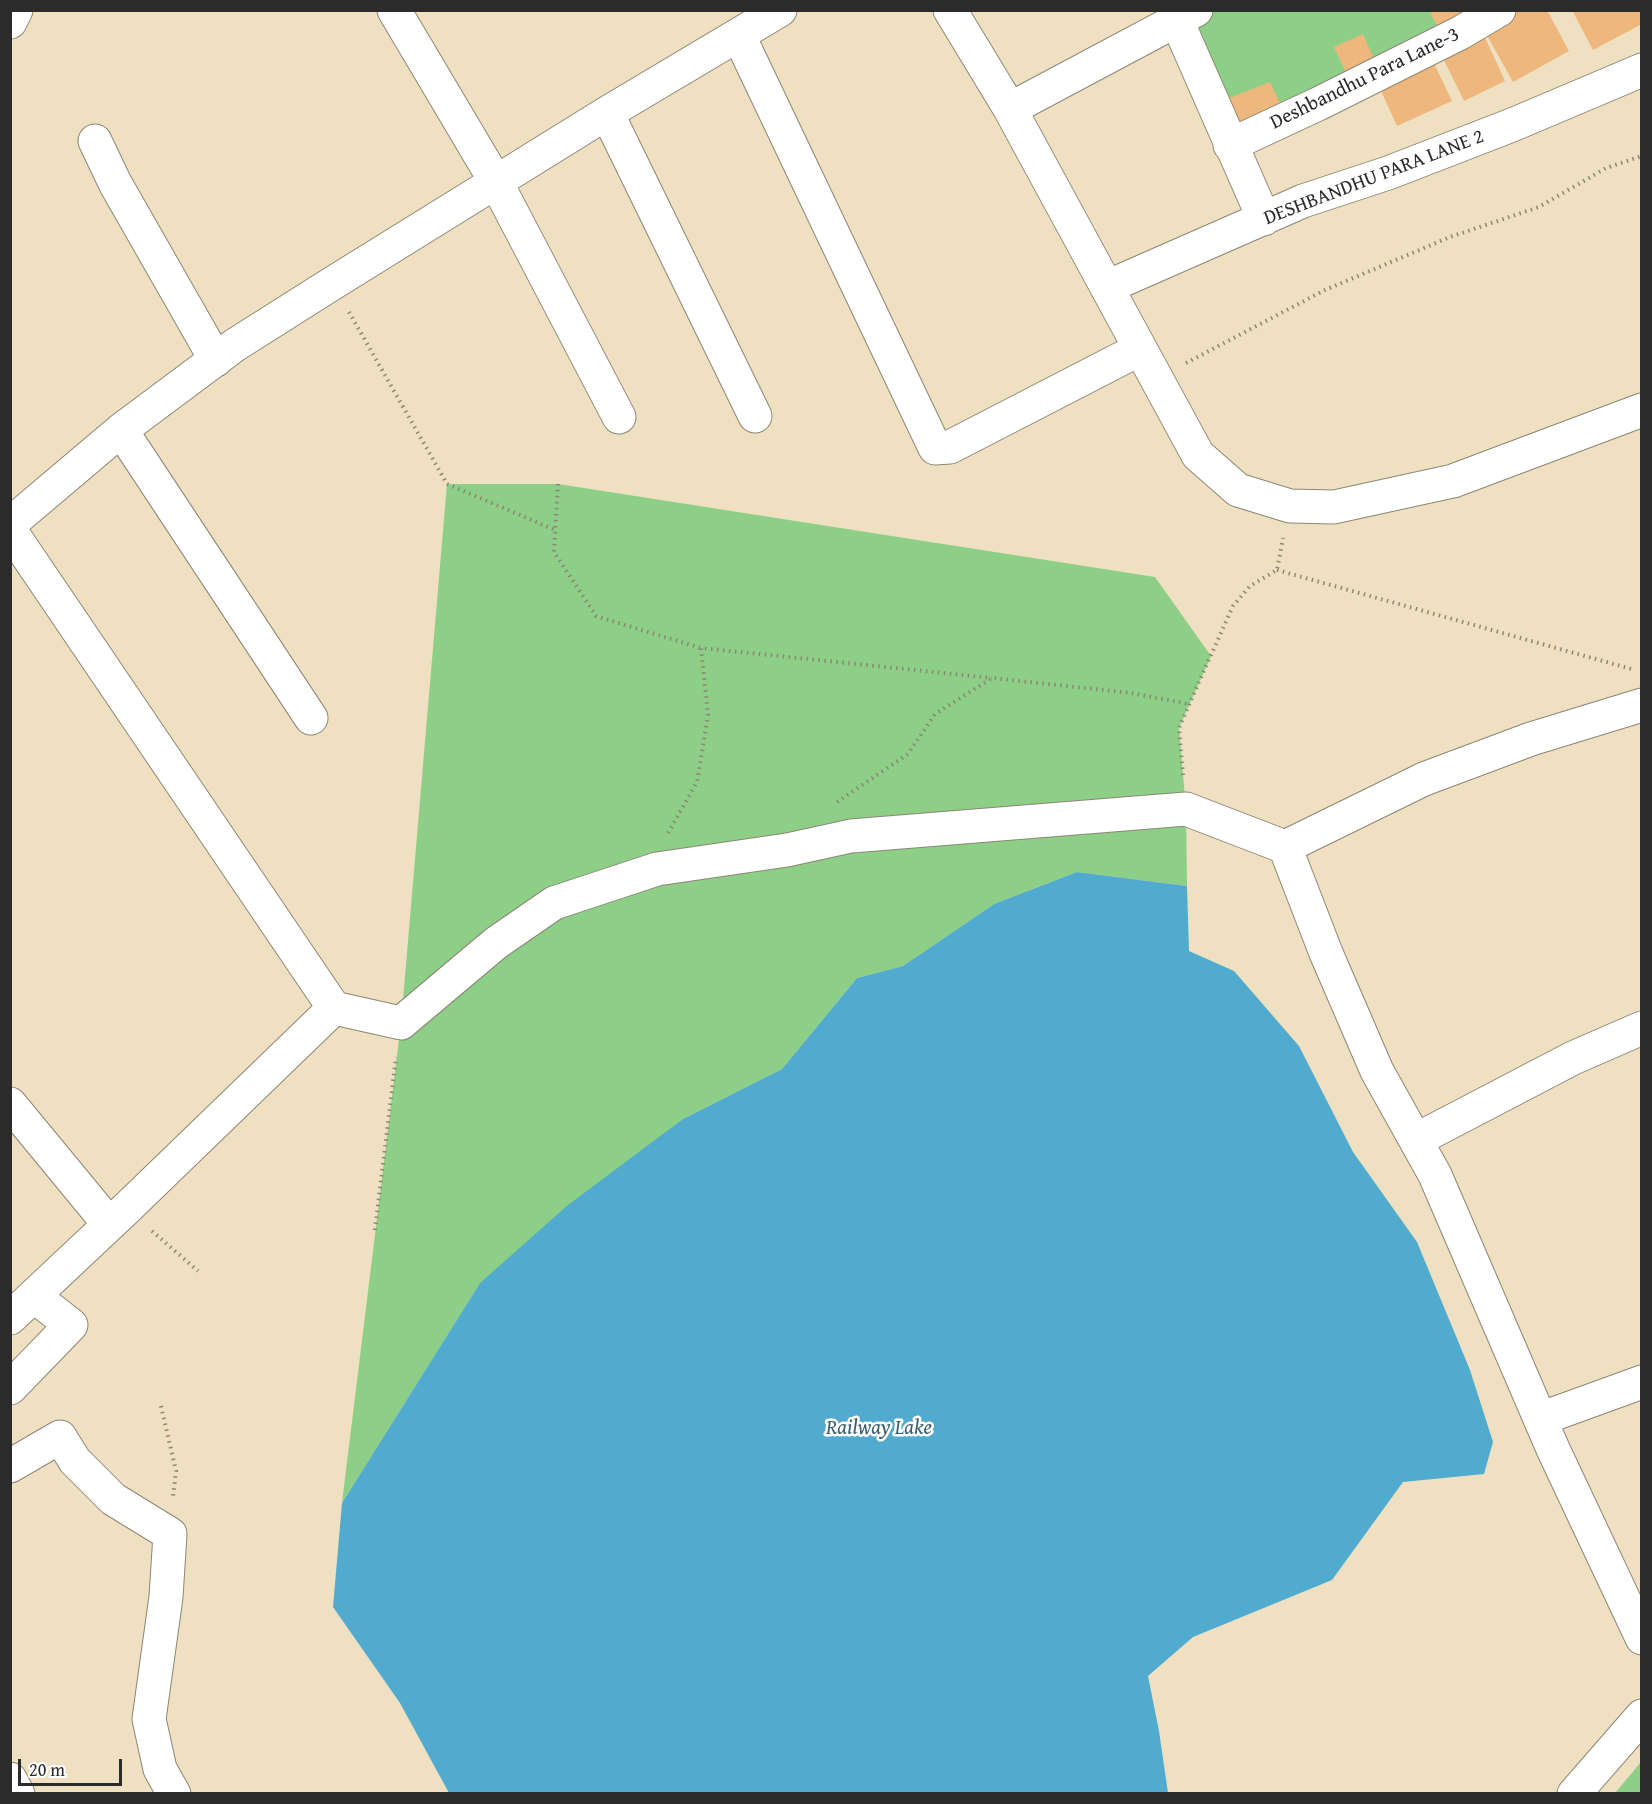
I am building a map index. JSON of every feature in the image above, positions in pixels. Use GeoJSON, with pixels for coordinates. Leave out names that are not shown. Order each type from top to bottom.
{"type":"FeatureCollection","features":[{"type":"Feature","properties":{"kind":"street"},"geometry":{"type":"LineString","coordinates":[[10,21],[16,10]]}},
{"type":"Feature","properties":{"kind":"street"},"geometry":{"type":"LineString","coordinates":[[394,10],[496,182],[620,417]]}},
{"type":"Feature","properties":{"kind":"street"},"geometry":{"type":"LineString","coordinates":[[10,524],[121,430],[216,360],[333,283],[607,113],[780,10]]}},
{"type":"Feature","properties":{"kind":"street"},"geometry":{"type":"LineString","coordinates":[[950,10],[1010,109],[1198,455],[1238,490],[1290,506],[1334,507],[1453,481],[1641,410]]}},
{"type":"Feature","properties":{"kind":"street","name":"Deshbandhu Para Lane-3"},"geometry":{"type":"LineString","coordinates":[[1230,144],[1328,99],[1460,33],[1499,10]]}},
{"type":"Feature","properties":{"kind":"street"},"geometry":{"type":"LineString","coordinates":[[1010,109],[1186,16],[1230,144],[1264,219]]}},
{"type":"Feature","properties":{"kind":"street"},"geometry":{"type":"LineString","coordinates":[[739,36],[935,448],[950,447],[1140,349]]}},
{"type":"Feature","properties":{"kind":"street","name":"DESHBANDHU PARA LANE 2"},"geometry":{"type":"LineString","coordinates":[[1107,287],[1303,201],[1388,173],[1512,125],[1641,70]]}},
{"type":"Feature","properties":{"kind":"street"},"geometry":{"type":"LineString","coordinates":[[607,113],[755,416]]}},
{"type":"Feature","properties":{"kind":"street"},"geometry":{"type":"LineString","coordinates":[[95,141],[115,183],[216,360]]}},
{"type":"Feature","properties":{"kind":"street"},"geometry":{"type":"LineString","coordinates":[[121,430],[311,718]]}},
{"type":"Feature","properties":{"kind":"street"},"geometry":{"type":"LineString","coordinates":[[10,530],[334,1008],[400,1023],[496,943],[554,903],[657,869],[787,850],[851,836],[1186,808],[1285,847],[1326,953],[1377,1071],[1436,1175],[1540,1419],[1641,1638]]}},
{"type":"Feature","properties":{"kind":"street"},"geometry":{"type":"LineString","coordinates":[[1285,847],[1424,779],[1530,739],[1641,705]]}},
{"type":"Feature","properties":{"kind":"street"},"geometry":{"type":"LineString","coordinates":[[10,1318],[334,1008]]}},
{"type":"Feature","properties":{"kind":"street"},"geometry":{"type":"LineString","coordinates":[[1416,1140],[1573,1059],[1641,1028]]}},
{"type":"Feature","properties":{"kind":"street"},"geometry":{"type":"LineString","coordinates":[[10,1104],[118,1217]]}},
{"type":"Feature","properties":{"kind":"street"},"geometry":{"type":"LineString","coordinates":[[10,1388],[71,1325],[34,1296]]}},
{"type":"Feature","properties":{"kind":"street"},"geometry":{"type":"LineString","coordinates":[[1540,1419],[1641,1382]]}},
{"type":"Feature","properties":{"kind":"street"},"geometry":{"type":"LineString","coordinates":[[10,1466],[60,1437],[75,1461],[113,1499],[170,1534],[166,1597],[149,1719],[160,1769],[174,1794]]}},
{"type":"Feature","properties":{"kind":"street"},"geometry":{"type":"LineString","coordinates":[[1574,1794],[1641,1716]]}},
{"type":"Feature","properties":{"kind":"street"},"geometry":{"type":"LineString","coordinates":[[10,1779],[18,1794]]}},
{"type":"Feature","properties":{"kind":"path"},"geometry":{"type":"LineString","coordinates":[[1156,379],[1325,290],[1450,237],[1539,207],[1606,168],[1641,156]]}},
{"type":"Feature","properties":{"kind":"path"},"geometry":{"type":"LineString","coordinates":[[333,283],[447,484],[555,530]]}},
{"type":"Feature","properties":{"kind":"path"},"geometry":{"type":"LineString","coordinates":[[558,484],[554,552],[597,616],[701,648],[1131,693],[1189,704]]}},
{"type":"Feature","properties":{"kind":"path"},"geometry":{"type":"LineString","coordinates":[[1277,570],[1290,506]]}},
{"type":"Feature","properties":{"kind":"path"},"geometry":{"type":"LineString","coordinates":[[1186,808],[1179,728],[1233,606],[1250,586],[1277,570],[1641,672]]}},
{"type":"Feature","properties":{"kind":"path"},"geometry":{"type":"LineString","coordinates":[[657,869],[655,855],[697,782],[708,715],[701,648]]}},
{"type":"Feature","properties":{"kind":"path"},"geometry":{"type":"LineString","coordinates":[[832,806],[908,754],[935,714],[992,678]]}},
{"type":"Feature","properties":{"kind":"path"},"geometry":{"type":"LineString","coordinates":[[375,1230],[400,1023]]}},
{"type":"Feature","properties":{"kind":"path"},"geometry":{"type":"LineString","coordinates":[[118,1217],[198,1271]]}},
{"type":"Feature","properties":{"kind":"path"},"geometry":{"type":"LineString","coordinates":[[161,1406],[176,1471],[170,1534]]}},
{"type":"Feature","properties":{"kind":"green space"},"geometry":{"type":"Polygon","coordinates":[[[1201,10],[1497,11],[1232,143],[1179,23],[1201,10]]]}},
{"type":"Feature","properties":{"kind":"green space"},"geometry":{"type":"Polygon","coordinates":[[[447,484],[558,484],[1155,577],[1211,656],[1179,728],[1186,809],[1187,886],[1077,872],[994,904],[903,966],[857,978],[782,1069],[683,1119],[480,1283],[342,1503],[401,1023],[447,484]]]}},
{"type":"Feature","properties":{"kind":"green space"},"geometry":{"type":"Polygon","coordinates":[[[1641,1762],[1641,1793],[1615,1793],[1641,1762]]]}},
{"type":"Feature","properties":{"kind":"water","name":"Railway Lake"},"geometry":{"type":"Polygon","coordinates":[[[1077,872],[1187,886],[1189,951],[1234,971],[1299,1046],[1353,1152],[1417,1242],[1470,1370],[1493,1442],[1484,1474],[1403,1482],[1332,1580],[1193,1637],[1148,1676],[1168,1793],[449,1793],[400,1703],[333,1607],[342,1503],[480,1283],[568,1205],[683,1119],[782,1069],[857,978],[903,966],[994,904],[1077,872]]]}},
{"type":"Feature","properties":{"kind":"building"},"geometry":{"type":"Polygon","coordinates":[[[1429,10],[1473,10],[1440,32],[1429,10]]]}},
{"type":"Feature","properties":{"kind":"building"},"geometry":{"type":"Polygon","coordinates":[[[1519,10],[1547,10],[1569,51],[1513,82],[1484,30],[1519,10]]]}},
{"type":"Feature","properties":{"kind":"building"},"geometry":{"type":"Polygon","coordinates":[[[1572,10],[1642,10],[1642,24],[1593,50],[1572,10]]]}},
{"type":"Feature","properties":{"kind":"building"},"geometry":{"type":"Polygon","coordinates":[[[1482,31],[1505,81],[1464,101],[1440,52],[1482,31]]]}},
{"type":"Feature","properties":{"kind":"building"},"geometry":{"type":"Polygon","coordinates":[[[1363,34],[1380,72],[1352,86],[1334,47],[1363,34]]]}},
{"type":"Feature","properties":{"kind":"building"},"geometry":{"type":"Polygon","coordinates":[[[1430,55],[1452,101],[1397,126],[1376,80],[1430,55]]]}},
{"type":"Feature","properties":{"kind":"building"},"geometry":{"type":"Polygon","coordinates":[[[1270,82],[1286,116],[1235,139],[1219,102],[1270,82]]]}}]}
